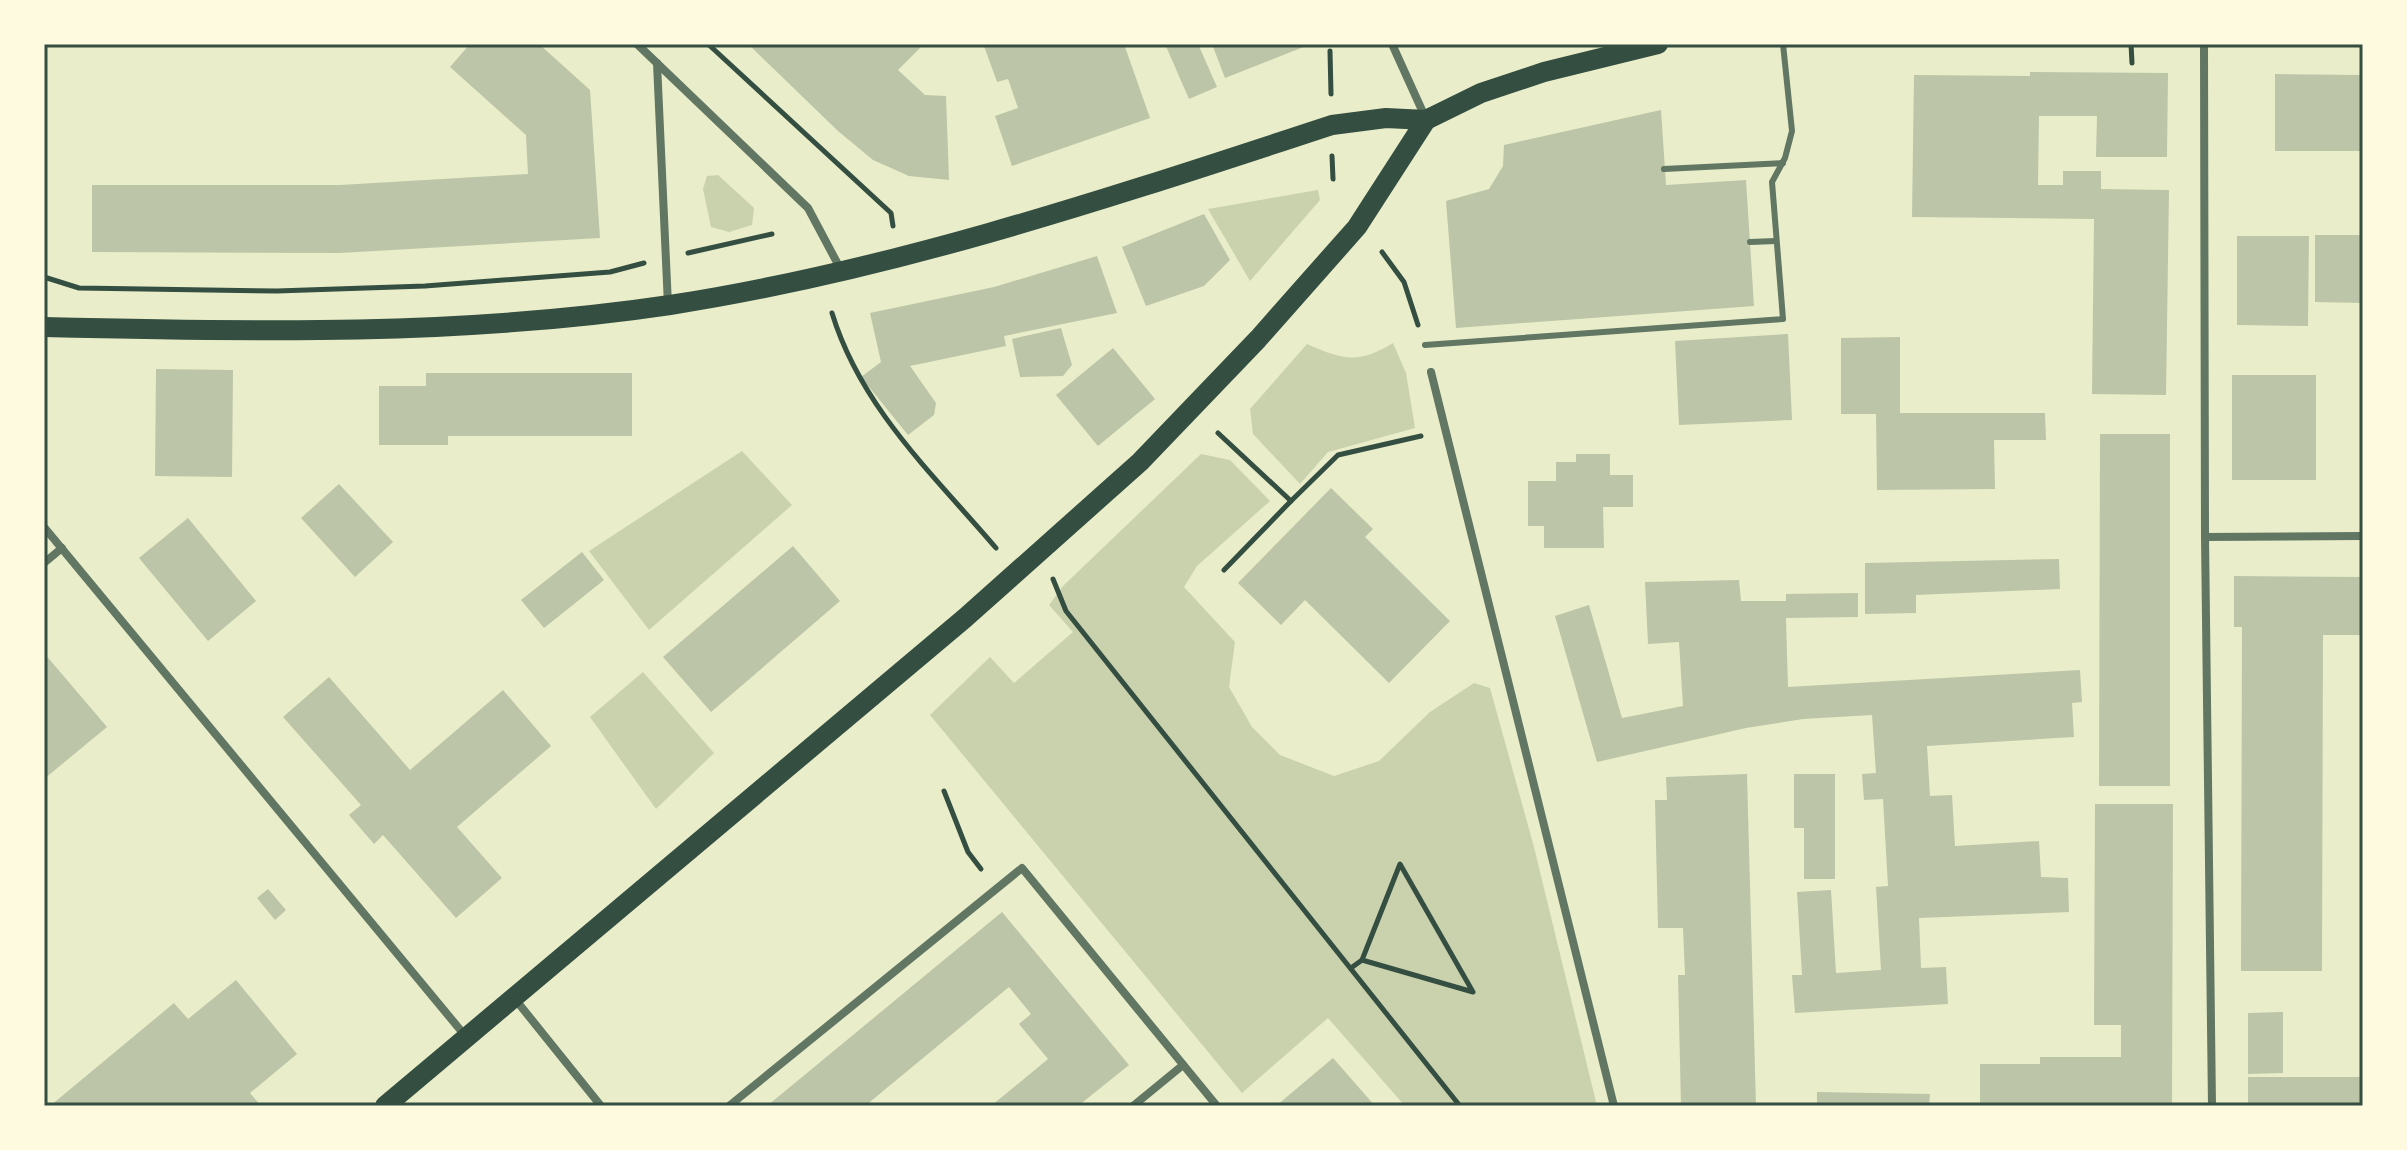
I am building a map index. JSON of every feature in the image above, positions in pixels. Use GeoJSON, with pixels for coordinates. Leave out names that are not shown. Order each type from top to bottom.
{"type":"FeatureCollection","features":[{"type":"Feature","properties":{"kind":"main road"},"geometry":{"type":"LineString","coordinates":[[44,327],[270,333],[415,330],[540,321],[668,305],[842,270],[1018,225],[1332,125],[1386,118],[1426,120],[1481,93],[1544,72],[1611,52],[1658,44]]}},
{"type":"Feature","properties":{"kind":"main road"},"geometry":{"type":"LineString","coordinates":[[385,1106],[965,618],[1140,462],[1258,339],[1357,227],[1426,120]]}},
{"type":"Feature","properties":{"kind":"street"},"geometry":{"type":"LineString","coordinates":[[637,44],[808,208],[842,270]]}},
{"type":"Feature","properties":{"kind":"street"},"geometry":{"type":"LineString","coordinates":[[1392,44],[1426,120]]}},
{"type":"Feature","properties":{"kind":"street"},"geometry":{"type":"LineString","coordinates":[[2204,44],[2205,537],[2212,1106]]}},
{"type":"Feature","properties":{"kind":"street"},"geometry":{"type":"LineString","coordinates":[[657,63],[668,305]]}},
{"type":"Feature","properties":{"kind":"street"},"geometry":{"type":"LineString","coordinates":[[1431,372],[1614,1106]]}},
{"type":"Feature","properties":{"kind":"street"},"geometry":{"type":"LineString","coordinates":[[44,527],[467,1038]]}},
{"type":"Feature","properties":{"kind":"street"},"geometry":{"type":"LineString","coordinates":[[2205,537],[2363,536]]}},
{"type":"Feature","properties":{"kind":"street"},"geometry":{"type":"LineString","coordinates":[[44,563],[62,548]]}},
{"type":"Feature","properties":{"kind":"street"},"geometry":{"type":"LineString","coordinates":[[729,1106],[1022,868],[1217,1106]]}},
{"type":"Feature","properties":{"kind":"street"},"geometry":{"type":"LineString","coordinates":[[514,999],[601,1106]]}},
{"type":"Feature","properties":{"kind":"street"},"geometry":{"type":"LineString","coordinates":[[1133,1106],[1183,1065]]}},
{"type":"Feature","properties":{"kind":"lane"},"geometry":{"type":"LineString","coordinates":[[1425,345],[1783,319],[1772,182],[1783,163],[1792,131],[1783,44]]}},
{"type":"Feature","properties":{"kind":"lane"},"geometry":{"type":"LineString","coordinates":[[1664,169],[1783,163]]}},
{"type":"Feature","properties":{"kind":"lane"},"geometry":{"type":"LineString","coordinates":[[1750,242],[1776,241]]}},
{"type":"Feature","properties":{"kind":"path"},"geometry":{"type":"LineString","coordinates":[[708,44],[891,213]]}},
{"type":"Feature","properties":{"kind":"path"},"geometry":{"type":"LineString","coordinates":[[2131,44],[2132,63]]}},
{"type":"Feature","properties":{"kind":"path"},"geometry":{"type":"LineString","coordinates":[[1382,252],[1404,282],[1425,345]]}},
{"type":"Feature","properties":{"kind":"path"},"geometry":{"type":"LineString","coordinates":[[44,277],[79,288],[277,291],[425,286],[610,272]]}},
{"type":"Feature","properties":{"kind":"path"},"geometry":{"type":"LineString","coordinates":[[832,313],[857,378],[890,424],[996,548]]}},
{"type":"Feature","properties":{"kind":"path"},"geometry":{"type":"LineString","coordinates":[[1224,570],[1338,455],[1446,431]]}},
{"type":"Feature","properties":{"kind":"path"},"geometry":{"type":"LineString","coordinates":[[1218,433],[1291,501]]}},
{"type":"Feature","properties":{"kind":"path"},"geometry":{"type":"LineString","coordinates":[[1066,611],[1460,1106]]}},
{"type":"Feature","properties":{"kind":"path"},"geometry":{"type":"LineString","coordinates":[[944,791],[968,852],[979,865]]}},
{"type":"Feature","properties":{"kind":"path"},"geometry":{"type":"LineString","coordinates":[[1351,968],[1362,960],[1400,864],[1473,992],[1362,960]]}},
{"type":"Feature","properties":{"kind":"green space"},"geometry":{"type":"Polygon","coordinates":[[[718,175],[754,208],[752,225],[729,232],[711,227],[703,189],[707,176],[718,175]]]}},
{"type":"Feature","properties":{"kind":"green space"},"geometry":{"type":"Polygon","coordinates":[[[1318,190],[1320,200],[1250,281],[1208,209],[1318,190]]]}},
{"type":"Feature","properties":{"kind":"green space"},"geometry":{"type":"Polygon","coordinates":[[[1393,343],[1406,373],[1415,428],[1328,452],[1300,484],[1253,434],[1250,409],[1307,344],[1331,354],[1360,357],[1393,343]]]}},
{"type":"Feature","properties":{"kind":"green space"},"geometry":{"type":"Polygon","coordinates":[[[742,451],[792,505],[649,630],[589,551],[742,451]]]}},
{"type":"Feature","properties":{"kind":"green space"},"geometry":{"type":"Polygon","coordinates":[[[1201,454],[1230,460],[1270,501],[1197,566],[1184,587],[1235,642],[1229,687],[1252,727],[1280,755],[1334,776],[1379,761],[1430,712],[1474,683],[1490,688],[1534,847],[1597,1106],[1405,1106],[1328,1018],[1242,1093],[930,715],[990,657],[1014,683],[1073,632],[1049,605],[1063,586],[1201,454]]]}},
{"type":"Feature","properties":{"kind":"green space"},"geometry":{"type":"Polygon","coordinates":[[[643,672],[714,753],[656,809],[590,717],[643,672]]]}},
{"type":"Feature","properties":{"kind":"building"},"geometry":{"type":"Polygon","coordinates":[[[470,44],[539,44],[590,90],[600,238],[340,253],[92,252],[92,185],[340,185],[528,174],[526,135],[450,67],[470,44]]]}},
{"type":"Feature","properties":{"kind":"building"},"geometry":{"type":"Polygon","coordinates":[[[748,44],[924,44],[898,70],[925,95],[946,96],[949,180],[909,176],[873,160],[838,131],[748,44]]]}},
{"type":"Feature","properties":{"kind":"building"},"geometry":{"type":"Polygon","coordinates":[[[1124,44],[1150,118],[1012,166],[995,116],[1018,108],[1008,79],[997,82],[984,46],[1124,44]]]}},
{"type":"Feature","properties":{"kind":"building"},"geometry":{"type":"Polygon","coordinates":[[[1165,44],[1198,44],[1217,87],[1189,99],[1165,44]]]}},
{"type":"Feature","properties":{"kind":"building"},"geometry":{"type":"Polygon","coordinates":[[[1212,44],[1311,44],[1225,78],[1212,44]]]}},
{"type":"Feature","properties":{"kind":"building"},"geometry":{"type":"Polygon","coordinates":[[[2030,72],[2168,73],[2167,157],[2096,157],[2097,116],[2039,116],[2038,185],[2063,185],[2063,171],[2101,171],[2101,189],[2169,190],[2166,395],[2092,394],[2094,219],[1912,217],[1914,75],[2030,76],[2030,72]]]}},
{"type":"Feature","properties":{"kind":"building"},"geometry":{"type":"Polygon","coordinates":[[[2275,74],[2363,75],[2363,151],[2275,151],[2275,74]]]}},
{"type":"Feature","properties":{"kind":"building"},"geometry":{"type":"Polygon","coordinates":[[[1661,110],[1666,185],[1746,180],[1754,306],[1456,328],[1446,201],[1489,189],[1503,166],[1504,145],[1661,110]]]}},
{"type":"Feature","properties":{"kind":"building"},"geometry":{"type":"Polygon","coordinates":[[[1204,214],[1230,260],[1204,286],[1146,306],[1122,247],[1204,214]]]}},
{"type":"Feature","properties":{"kind":"building"},"geometry":{"type":"Polygon","coordinates":[[[2315,235],[2363,235],[2363,303],[2315,302],[2315,235]]]}},
{"type":"Feature","properties":{"kind":"building"},"geometry":{"type":"Polygon","coordinates":[[[2237,236],[2309,236],[2308,326],[2237,325],[2237,236]]]}},
{"type":"Feature","properties":{"kind":"building"},"geometry":{"type":"Polygon","coordinates":[[[1097,256],[1117,313],[1004,336],[1006,346],[910,366],[936,403],[934,415],[908,435],[861,377],[881,362],[870,313],[994,287],[1097,256]]]}},
{"type":"Feature","properties":{"kind":"building"},"geometry":{"type":"Polygon","coordinates":[[[1061,328],[1072,365],[1063,376],[1020,377],[1012,339],[1061,328]]]}},
{"type":"Feature","properties":{"kind":"building"},"geometry":{"type":"Polygon","coordinates":[[[1788,334],[1792,420],[1679,425],[1675,341],[1788,334]]]}},
{"type":"Feature","properties":{"kind":"building"},"geometry":{"type":"Polygon","coordinates":[[[1900,337],[1900,413],[2045,413],[2046,440],[1994,440],[1995,489],[1877,490],[1876,414],[1841,414],[1841,338],[1900,337]]]}},
{"type":"Feature","properties":{"kind":"building"},"geometry":{"type":"Polygon","coordinates":[[[1113,348],[1155,399],[1098,446],[1056,395],[1113,348]]]}},
{"type":"Feature","properties":{"kind":"building"},"geometry":{"type":"Polygon","coordinates":[[[156,369],[233,370],[232,477],[155,476],[156,369]]]}},
{"type":"Feature","properties":{"kind":"building"},"geometry":{"type":"Polygon","coordinates":[[[426,373],[632,373],[632,436],[448,436],[448,445],[379,445],[379,386],[426,386],[426,373]]]}},
{"type":"Feature","properties":{"kind":"building"},"geometry":{"type":"Polygon","coordinates":[[[2232,375],[2316,375],[2316,480],[2232,480],[2232,375]]]}},
{"type":"Feature","properties":{"kind":"building"},"geometry":{"type":"Polygon","coordinates":[[[2100,434],[2170,434],[2170,786],[2099,786],[2100,434]]]}},
{"type":"Feature","properties":{"kind":"building"},"geometry":{"type":"Polygon","coordinates":[[[1576,454],[1610,454],[1610,475],[1633,475],[1633,507],[1603,507],[1604,548],[1544,548],[1544,526],[1528,526],[1528,481],[1556,481],[1556,462],[1576,462],[1576,454]]]}},
{"type":"Feature","properties":{"kind":"building"},"geometry":{"type":"Polygon","coordinates":[[[339,484],[393,542],[355,577],[301,518],[339,484]]]}},
{"type":"Feature","properties":{"kind":"building"},"geometry":{"type":"Polygon","coordinates":[[[1331,488],[1373,529],[1365,537],[1450,621],[1389,683],[1305,600],[1281,625],[1238,583],[1331,488]]]}},
{"type":"Feature","properties":{"kind":"building"},"geometry":{"type":"Polygon","coordinates":[[[188,518],[256,601],[208,641],[139,558],[188,518]]]}},
{"type":"Feature","properties":{"kind":"building"},"geometry":{"type":"Polygon","coordinates":[[[793,546],[840,601],[711,712],[663,657],[793,546]]]}},
{"type":"Feature","properties":{"kind":"building"},"geometry":{"type":"Polygon","coordinates":[[[582,552],[604,580],[544,628],[521,600],[582,552]]]}},
{"type":"Feature","properties":{"kind":"building"},"geometry":{"type":"Polygon","coordinates":[[[2059,559],[2060,589],[1916,595],[1916,613],[1865,614],[1865,563],[2059,559]]]}},
{"type":"Feature","properties":{"kind":"building"},"geometry":{"type":"Polygon","coordinates":[[[2234,576],[2363,577],[2363,635],[2323,635],[2322,971],[2241,971],[2242,627],[2234,627],[2234,576]]]}},
{"type":"Feature","properties":{"kind":"building"},"geometry":{"type":"Polygon","coordinates":[[[1739,580],[1741,601],[1786,601],[1786,594],[1858,593],[1858,617],[1786,618],[1788,687],[2080,670],[2082,702],[2072,703],[2074,737],[1927,746],[1930,796],[1952,795],[1955,846],[2039,841],[2041,877],[2068,878],[2069,912],[1919,918],[1921,968],[1946,967],[1948,1004],[1795,1013],[1792,975],[1802,975],[1797,892],[1831,890],[1836,973],[1881,970],[1876,887],[1888,886],[1883,799],[1864,800],[1862,774],[1876,773],[1872,715],[1803,719],[1746,728],[1597,762],[1555,616],[1589,605],[1622,718],[1683,706],[1679,642],[1648,644],[1645,582],[1739,580]]]}},
{"type":"Feature","properties":{"kind":"building"},"geometry":{"type":"Polygon","coordinates":[[[44,653],[107,727],[44,779],[44,653]]]}},
{"type":"Feature","properties":{"kind":"building"},"geometry":{"type":"Polygon","coordinates":[[[329,677],[410,770],[503,690],[551,746],[457,827],[502,878],[456,918],[383,835],[374,844],[349,815],[361,805],[283,717],[329,677]]]}},
{"type":"Feature","properties":{"kind":"building"},"geometry":{"type":"Polygon","coordinates":[[[1747,774],[1756,1106],[1681,1106],[1678,975],[1685,975],[1683,928],[1658,928],[1655,800],[1667,800],[1666,777],[1747,774]]]}},
{"type":"Feature","properties":{"kind":"building"},"geometry":{"type":"Polygon","coordinates":[[[1794,774],[1835,774],[1835,879],[1804,879],[1804,828],[1794,828],[1794,774]]]}},
{"type":"Feature","properties":{"kind":"building"},"geometry":{"type":"Polygon","coordinates":[[[2095,804],[2173,804],[2172,1106],[1980,1106],[1980,1064],[2040,1064],[2040,1057],[2121,1057],[2121,1025],[2094,1025],[2095,804]]]}},
{"type":"Feature","properties":{"kind":"building"},"geometry":{"type":"Polygon","coordinates":[[[268,889],[286,910],[275,920],[257,898],[268,889]]]}},
{"type":"Feature","properties":{"kind":"building"},"geometry":{"type":"Polygon","coordinates":[[[1002,912],[1129,1065],[1078,1106],[991,1106],[1048,1059],[1019,1024],[1031,1014],[1009,987],[865,1106],[767,1106],[1002,912]]]}},
{"type":"Feature","properties":{"kind":"building"},"geometry":{"type":"Polygon","coordinates":[[[236,980],[297,1054],[250,1093],[261,1106],[50,1106],[174,1003],[188,1019],[236,980]]]}},
{"type":"Feature","properties":{"kind":"building"},"geometry":{"type":"Polygon","coordinates":[[[2283,1012],[2283,1073],[2248,1074],[2248,1013],[2283,1012]]]}},
{"type":"Feature","properties":{"kind":"building"},"geometry":{"type":"Polygon","coordinates":[[[1333,1058],[1375,1106],[1276,1106],[1333,1058]]]}},
{"type":"Feature","properties":{"kind":"building"},"geometry":{"type":"Polygon","coordinates":[[[2248,1077],[2363,1077],[2363,1106],[2248,1106],[2248,1077]]]}},
{"type":"Feature","properties":{"kind":"building"},"geometry":{"type":"Polygon","coordinates":[[[1817,1092],[1930,1094],[1929,1106],[1817,1106],[1817,1092]]]}}]}
